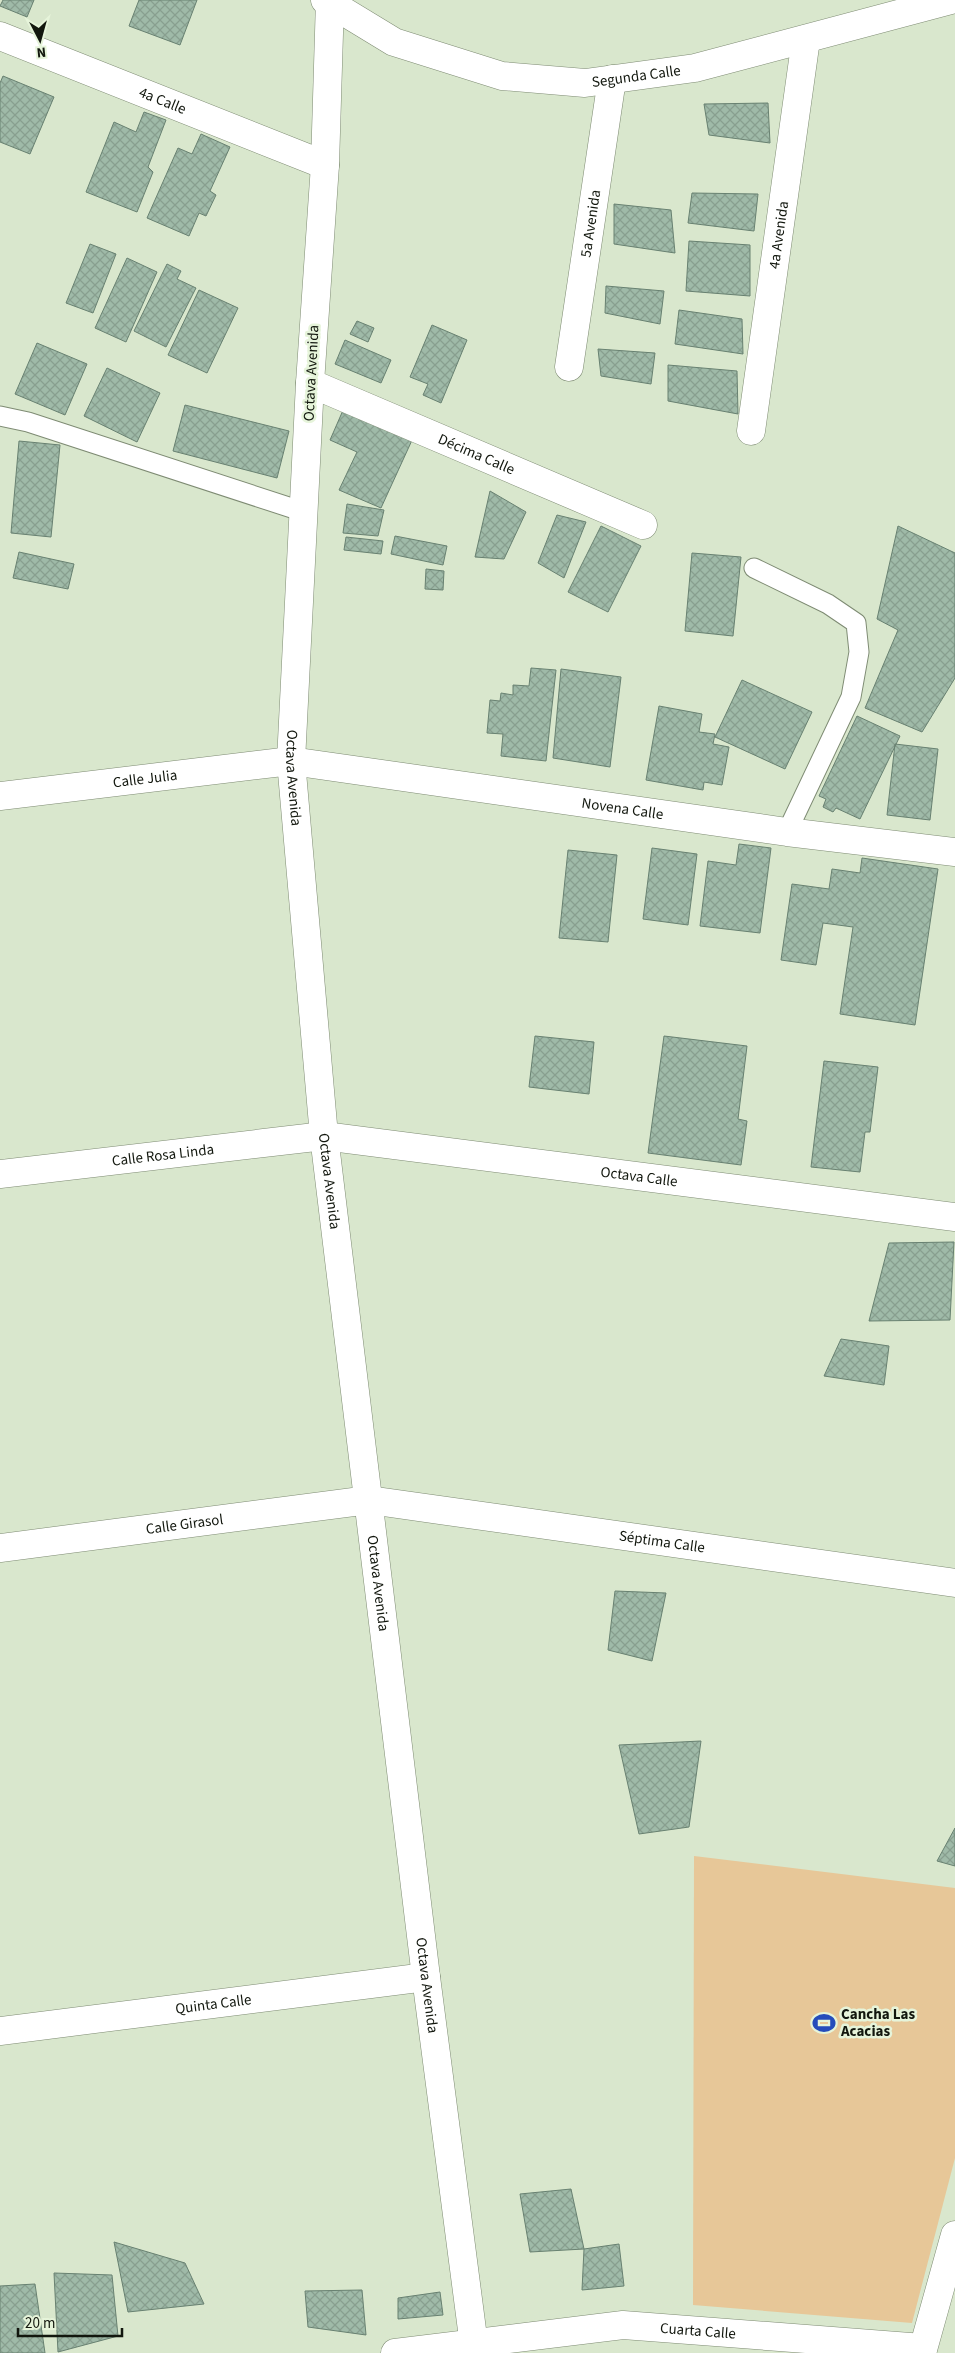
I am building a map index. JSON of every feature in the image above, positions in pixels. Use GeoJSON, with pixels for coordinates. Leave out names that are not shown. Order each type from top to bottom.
{"type":"FeatureCollection","features":[{"type":"Feature","properties":{"kind":"street","name":"Segunda Calle"},"geometry":{"type":"LineString","coordinates":[[328,1],[394,42],[502,76],[585,83],[695,68],[951,0]]}},
{"type":"Feature","properties":{"kind":"street","name":"Octava Avenida"},"geometry":{"type":"LineString","coordinates":[[328,1],[325,165],[310,383],[291,761],[324,1136],[426,1977],[474,2348]]}},
{"type":"Feature","properties":{"kind":"street","name":"4a Calle"},"geometry":{"type":"LineString","coordinates":[[0,36],[325,165]]}},
{"type":"Feature","properties":{"kind":"street","name":"4a Avenida"},"geometry":{"type":"LineString","coordinates":[[751,431],[806,39]]}},
{"type":"Feature","properties":{"kind":"street","name":"5a Avenida"},"geometry":{"type":"LineString","coordinates":[[569,367],[612,79]]}},
{"type":"Feature","properties":{"kind":"street","name":"Décima Calle"},"geometry":{"type":"LineString","coordinates":[[310,383],[643,524]]}},
{"type":"Feature","properties":{"kind":"street","name":"Calle Julia"},"geometry":{"type":"LineString","coordinates":[[0,796],[291,761]]}},
{"type":"Feature","properties":{"kind":"street","name":"Novena Calle"},"geometry":{"type":"LineString","coordinates":[[291,761],[787,832],[955,852]]}},
{"type":"Feature","properties":{"kind":"street","name":"Calle Rosa Linda"},"geometry":{"type":"LineString","coordinates":[[0,1174],[324,1136]]}},
{"type":"Feature","properties":{"kind":"street","name":"Octava Calle"},"geometry":{"type":"LineString","coordinates":[[324,1136],[955,1217]]}},
{"type":"Feature","properties":{"kind":"street","name":"Calle Girasol"},"geometry":{"type":"LineString","coordinates":[[0,1548],[369,1500]]}},
{"type":"Feature","properties":{"kind":"street","name":"Séptima Calle"},"geometry":{"type":"LineString","coordinates":[[369,1500],[955,1583]]}},
{"type":"Feature","properties":{"kind":"street","name":"Quinta Calle"},"geometry":{"type":"LineString","coordinates":[[0,2031],[426,1977]]}},
{"type":"Feature","properties":{"kind":"street"},"geometry":{"type":"LineString","coordinates":[[923,2350],[955,2235]]}},
{"type":"Feature","properties":{"kind":"street","name":"Cuarta Calle"},"geometry":{"type":"LineString","coordinates":[[395,2353],[474,2348],[623,2325],[923,2350]]}},
{"type":"Feature","properties":{"kind":"lane"},"geometry":{"type":"LineString","coordinates":[[0,416],[28,422],[304,512]]}},
{"type":"Feature","properties":{"kind":"lane"},"geometry":{"type":"LineString","coordinates":[[754,568],[828,604],[856,623],[860,652],[851,697],[787,832]]}},
{"type":"Feature","properties":{"kind":"shaded area","name":"Cancha Las Acacias"},"geometry":{"type":"Polygon","coordinates":[[[694,1856],[955,1888],[955,2158],[912,2323],[693,2305],[694,1856]]]}},
{"type":"Feature","properties":{"kind":"building"},"geometry":{"type":"Polygon","coordinates":[[[3,0],[34,0],[27,17],[0,6],[3,0]]]}},
{"type":"Feature","properties":{"kind":"building"},"geometry":{"type":"Polygon","coordinates":[[[139,0],[197,0],[180,45],[129,26],[139,0]]]}},
{"type":"Feature","properties":{"kind":"building"},"geometry":{"type":"Polygon","coordinates":[[[3,76],[54,97],[30,154],[0,142],[0,83],[3,76]]]}},
{"type":"Feature","properties":{"kind":"building"},"geometry":{"type":"Polygon","coordinates":[[[768,103],[770,143],[709,135],[704,104],[768,103]]]}},
{"type":"Feature","properties":{"kind":"building"},"geometry":{"type":"Polygon","coordinates":[[[144,112],[166,120],[148,167],[153,172],[137,212],[86,192],[114,122],[136,132],[144,112]]]}},
{"type":"Feature","properties":{"kind":"building"},"geometry":{"type":"Polygon","coordinates":[[[201,134],[230,147],[210,191],[216,195],[206,216],[199,213],[189,236],[147,218],[178,148],[192,154],[201,134]]]}},
{"type":"Feature","properties":{"kind":"building"},"geometry":{"type":"Polygon","coordinates":[[[692,193],[758,194],[754,231],[688,223],[692,193]]]}},
{"type":"Feature","properties":{"kind":"building"},"geometry":{"type":"Polygon","coordinates":[[[614,204],[671,210],[675,253],[614,244],[614,204]]]}},
{"type":"Feature","properties":{"kind":"building"},"geometry":{"type":"Polygon","coordinates":[[[689,241],[750,245],[750,296],[686,291],[689,241]]]}},
{"type":"Feature","properties":{"kind":"building"},"geometry":{"type":"Polygon","coordinates":[[[90,244],[116,254],[93,313],[66,303],[90,244]]]}},
{"type":"Feature","properties":{"kind":"building"},"geometry":{"type":"Polygon","coordinates":[[[127,258],[157,272],[126,342],[95,328],[127,258]]]}},
{"type":"Feature","properties":{"kind":"building"},"geometry":{"type":"Polygon","coordinates":[[[167,264],[181,271],[177,279],[196,288],[166,347],[134,331],[167,264]]]}},
{"type":"Feature","properties":{"kind":"building"},"geometry":{"type":"Polygon","coordinates":[[[606,286],[664,291],[660,324],[605,313],[606,286]]]}},
{"type":"Feature","properties":{"kind":"building"},"geometry":{"type":"Polygon","coordinates":[[[199,290],[238,308],[207,373],[168,355],[199,290]]]}},
{"type":"Feature","properties":{"kind":"building"},"geometry":{"type":"Polygon","coordinates":[[[679,310],[742,319],[743,354],[675,344],[679,310]]]}},
{"type":"Feature","properties":{"kind":"building"},"geometry":{"type":"Polygon","coordinates":[[[357,321],[374,328],[368,342],[350,334],[357,321]]]}},
{"type":"Feature","properties":{"kind":"building"},"geometry":{"type":"Polygon","coordinates":[[[432,325],[467,340],[441,403],[423,395],[428,384],[410,377],[432,325]]]}},
{"type":"Feature","properties":{"kind":"building"},"geometry":{"type":"Polygon","coordinates":[[[345,340],[391,360],[381,383],[335,364],[345,340]]]}},
{"type":"Feature","properties":{"kind":"building"},"geometry":{"type":"Polygon","coordinates":[[[37,343],[87,364],[65,415],[15,394],[37,343]]]}},
{"type":"Feature","properties":{"kind":"building"},"geometry":{"type":"Polygon","coordinates":[[[598,349],[655,353],[651,384],[601,376],[598,349]]]}},
{"type":"Feature","properties":{"kind":"building"},"geometry":{"type":"Polygon","coordinates":[[[668,365],[737,371],[738,414],[668,401],[668,365]]]}},
{"type":"Feature","properties":{"kind":"building"},"geometry":{"type":"Polygon","coordinates":[[[107,368],[160,393],[137,442],[84,416],[107,368]]]}},
{"type":"Feature","properties":{"kind":"building"},"geometry":{"type":"Polygon","coordinates":[[[185,405],[289,431],[277,478],[173,451],[185,405]]]}},
{"type":"Feature","properties":{"kind":"building"},"geometry":{"type":"Polygon","coordinates":[[[344,408],[413,438],[381,508],[339,490],[357,452],[330,440],[344,408]]]}},
{"type":"Feature","properties":{"kind":"building"},"geometry":{"type":"Polygon","coordinates":[[[19,441],[60,445],[51,537],[11,533],[19,441]]]}},
{"type":"Feature","properties":{"kind":"building"},"geometry":{"type":"Polygon","coordinates":[[[490,491],[526,512],[504,559],[475,557],[490,491]]]}},
{"type":"Feature","properties":{"kind":"building"},"geometry":{"type":"Polygon","coordinates":[[[347,504],[384,510],[378,536],[343,533],[347,504]]]}},
{"type":"Feature","properties":{"kind":"building"},"geometry":{"type":"Polygon","coordinates":[[[557,515],[586,522],[564,578],[538,563],[557,515]]]}},
{"type":"Feature","properties":{"kind":"building"},"geometry":{"type":"Polygon","coordinates":[[[601,526],[641,546],[608,612],[568,592],[601,526]]]}},
{"type":"Feature","properties":{"kind":"building"},"geometry":{"type":"Polygon","coordinates":[[[898,526],[955,553],[955,678],[922,732],[865,708],[898,630],[877,619],[898,526]]]}},
{"type":"Feature","properties":{"kind":"building"},"geometry":{"type":"Polygon","coordinates":[[[395,536],[447,546],[443,565],[391,554],[395,536]]]}},
{"type":"Feature","properties":{"kind":"building"},"geometry":{"type":"Polygon","coordinates":[[[346,537],[383,541],[381,554],[344,550],[346,537]]]}},
{"type":"Feature","properties":{"kind":"building"},"geometry":{"type":"Polygon","coordinates":[[[19,552],[74,564],[68,589],[13,578],[19,552]]]}},
{"type":"Feature","properties":{"kind":"building"},"geometry":{"type":"Polygon","coordinates":[[[692,553],[741,557],[733,636],[685,631],[692,553]]]}},
{"type":"Feature","properties":{"kind":"building"},"geometry":{"type":"Polygon","coordinates":[[[426,569],[444,571],[443,590],[425,589],[426,569]]]}},
{"type":"Feature","properties":{"kind":"building"},"geometry":{"type":"Polygon","coordinates":[[[531,668],[556,670],[546,761],[501,756],[503,734],[487,733],[490,700],[500,701],[501,693],[513,695],[513,685],[529,686],[531,668]]]}},
{"type":"Feature","properties":{"kind":"building"},"geometry":{"type":"Polygon","coordinates":[[[561,669],[621,677],[610,767],[553,758],[561,669]]]}},
{"type":"Feature","properties":{"kind":"building"},"geometry":{"type":"Polygon","coordinates":[[[742,680],[812,712],[785,769],[715,737],[742,680]]]}},
{"type":"Feature","properties":{"kind":"building"},"geometry":{"type":"Polygon","coordinates":[[[659,706],[702,714],[699,732],[715,734],[713,744],[729,747],[722,785],[704,782],[703,790],[646,780],[659,706]]]}},
{"type":"Feature","properties":{"kind":"building"},"geometry":{"type":"Polygon","coordinates":[[[857,716],[900,736],[860,819],[836,808],[833,812],[823,807],[826,799],[819,796],[857,716]]]}},
{"type":"Feature","properties":{"kind":"building"},"geometry":{"type":"Polygon","coordinates":[[[895,744],[938,749],[930,820],[887,815],[895,744]]]}},
{"type":"Feature","properties":{"kind":"building"},"geometry":{"type":"Polygon","coordinates":[[[739,844],[771,848],[760,933],[700,926],[708,861],[736,865],[739,844]]]}},
{"type":"Feature","properties":{"kind":"building"},"geometry":{"type":"Polygon","coordinates":[[[652,848],[697,854],[688,925],[643,919],[652,848]]]}},
{"type":"Feature","properties":{"kind":"building"},"geometry":{"type":"Polygon","coordinates":[[[568,850],[617,855],[608,942],[559,938],[568,850]]]}},
{"type":"Feature","properties":{"kind":"building"},"geometry":{"type":"Polygon","coordinates":[[[862,858],[938,869],[915,1025],[840,1014],[853,927],[823,923],[816,965],[781,960],[792,884],[829,889],[832,869],[860,873],[862,858]]]}},
{"type":"Feature","properties":{"kind":"building"},"geometry":{"type":"Polygon","coordinates":[[[535,1036],[594,1042],[589,1094],[529,1087],[535,1036]]]}},
{"type":"Feature","properties":{"kind":"building"},"geometry":{"type":"Polygon","coordinates":[[[664,1036],[747,1046],[738,1119],[747,1121],[741,1165],[648,1153],[664,1036]]]}},
{"type":"Feature","properties":{"kind":"building"},"geometry":{"type":"Polygon","coordinates":[[[824,1061],[878,1067],[870,1132],[865,1132],[860,1172],[811,1167],[824,1061]]]}},
{"type":"Feature","properties":{"kind":"building"},"geometry":{"type":"Polygon","coordinates":[[[954,1242],[950,1320],[869,1321],[889,1243],[954,1242]]]}},
{"type":"Feature","properties":{"kind":"building"},"geometry":{"type":"Polygon","coordinates":[[[841,1339],[889,1346],[884,1385],[824,1376],[841,1339]]]}},
{"type":"Feature","properties":{"kind":"building"},"geometry":{"type":"Polygon","coordinates":[[[615,1591],[666,1593],[652,1661],[608,1650],[615,1591]]]}},
{"type":"Feature","properties":{"kind":"building"},"geometry":{"type":"Polygon","coordinates":[[[701,1741],[689,1827],[639,1834],[619,1745],[701,1741]]]}},
{"type":"Feature","properties":{"kind":"building"},"geometry":{"type":"Polygon","coordinates":[[[955,1828],[955,1866],[937,1861],[955,1828]]]}},
{"type":"Feature","properties":{"kind":"building"},"geometry":{"type":"Polygon","coordinates":[[[571,2189],[584,2249],[530,2252],[520,2194],[571,2189]]]}},
{"type":"Feature","properties":{"kind":"building"},"geometry":{"type":"Polygon","coordinates":[[[114,2242],[185,2263],[204,2304],[128,2312],[114,2242]]]}},
{"type":"Feature","properties":{"kind":"building"},"geometry":{"type":"Polygon","coordinates":[[[619,2244],[624,2286],[582,2290],[584,2249],[619,2244]]]}},
{"type":"Feature","properties":{"kind":"building"},"geometry":{"type":"Polygon","coordinates":[[[54,2273],[112,2275],[118,2336],[58,2352],[54,2273]]]}},
{"type":"Feature","properties":{"kind":"building"},"geometry":{"type":"Polygon","coordinates":[[[35,2284],[45,2353],[0,2353],[0,2286],[35,2284]]]}},
{"type":"Feature","properties":{"kind":"building"},"geometry":{"type":"Polygon","coordinates":[[[362,2290],[366,2335],[308,2327],[305,2291],[362,2290]]]}},
{"type":"Feature","properties":{"kind":"building"},"geometry":{"type":"Polygon","coordinates":[[[440,2292],[443,2315],[398,2319],[398,2298],[440,2292]]]}},
{"type":"Feature","properties":{"kind":"place","name":"Cancha Las Acacias"},"geometry":{"type":"Point","coordinates":[824,2023]}}]}
